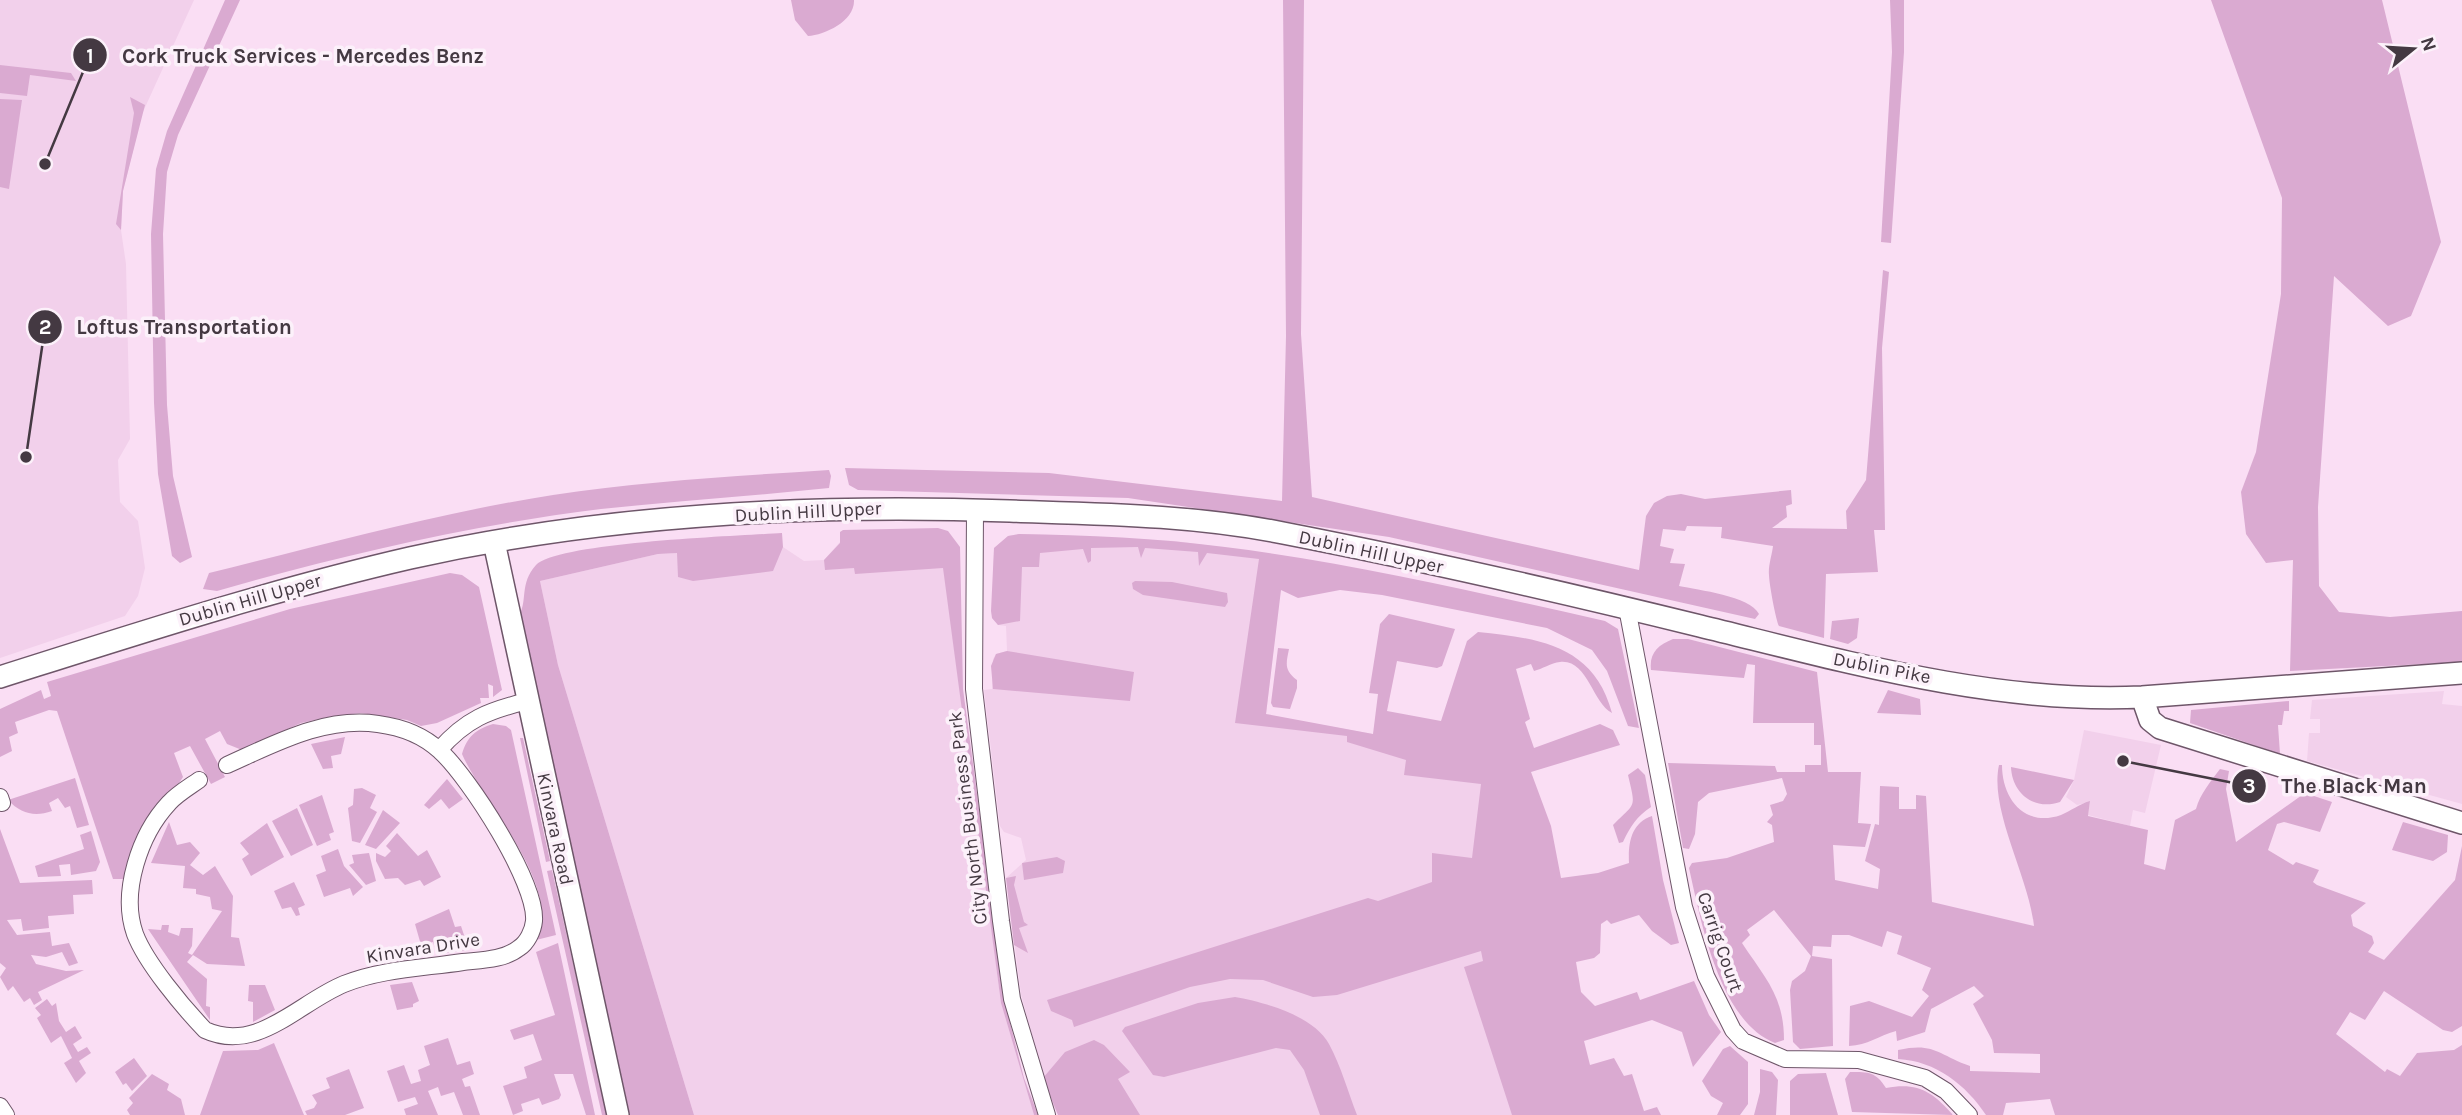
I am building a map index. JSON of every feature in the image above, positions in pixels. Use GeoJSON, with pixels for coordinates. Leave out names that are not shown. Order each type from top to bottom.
{"type":"FeatureCollection","features":[{"type":"Feature","properties":{"kind":"street","name":"Dublin Hill Upper"},"geometry":{"type":"LineString","coordinates":[[0,677],[171,622],[414,557],[494,542],[614,525],[782,512],[888,508],[1192,519],[1275,531],[1626,608]]}},
{"type":"Feature","properties":{"kind":"street","name":"City North Business Park"},"geometry":{"type":"LineString","coordinates":[[975,510],[974,690],[1001,921],[1012,999],[1047,1115]]}},
{"type":"Feature","properties":{"kind":"street","name":"Kinvara Road"},"geometry":{"type":"LineString","coordinates":[[494,542],[618,1115]]}},
{"type":"Feature","properties":{"kind":"street","name":"Dublin Pike"},"geometry":{"type":"LineString","coordinates":[[1626,608],[1827,657],[2015,694],[2090,699],[2462,673]]}},
{"type":"Feature","properties":{"kind":"street","name":"Carrig Court"},"geometry":{"type":"LineString","coordinates":[[1626,608],[1684,907],[1706,976],[1733,1030],[1750,1045],[1785,1059],[1858,1060],[1912,1074],[1946,1091],[1969,1115]]}},
{"type":"Feature","properties":{"kind":"street"},"geometry":{"type":"LineString","coordinates":[[2141,696],[2150,720],[2160,728],[2462,823]]}},
{"type":"Feature","properties":{"kind":"street"},"geometry":{"type":"LineString","coordinates":[[439,750],[458,728],[527,701]]}},
{"type":"Feature","properties":{"kind":"street","name":"Kinvara Drive"},"geometry":{"type":"LineString","coordinates":[[199,780],[170,801],[143,845],[132,882],[132,924],[147,955],[205,1030],[217,1036],[244,1038],[264,1030],[346,983],[393,972],[490,959],[519,949],[527,941],[534,921],[523,882],[468,783],[439,750],[410,732],[377,723],[310,730],[227,765]]}},
{"type":"Feature","properties":{"kind":"street"},"geometry":{"type":"LineString","coordinates":[[0,1106],[6,1115]]}},
{"type":"Feature","properties":{"kind":"shaded area"},"geometry":{"type":"Polygon","coordinates":[[[0,0],[194,0],[142,114],[123,191],[121,230],[126,264],[130,439],[118,460],[120,502],[138,521],[145,568],[138,596],[125,616],[0,658],[0,0]]]}},
{"type":"Feature","properties":{"kind":"shaded area"},"geometry":{"type":"Polygon","coordinates":[[[225,0],[240,0],[178,135],[167,172],[163,234],[167,405],[173,476],[192,557],[180,563],[172,556],[158,474],[151,234],[156,169],[167,131],[225,0]]]}},
{"type":"Feature","properties":{"kind":"shaded area"},"geometry":{"type":"Polygon","coordinates":[[[791,0],[854,0],[850,14],[838,26],[808,36],[795,20],[791,0]]]}},
{"type":"Feature","properties":{"kind":"shaded area"},"geometry":{"type":"Polygon","coordinates":[[[1283,0],[1304,0],[1301,334],[1312,497],[1639,570],[1646,516],[1654,503],[1667,496],[1681,494],[1705,499],[1791,490],[1792,504],[1786,506],[1787,517],[1772,528],[1847,529],[1846,511],[1866,480],[1883,270],[1889,272],[1882,348],[1885,530],[1874,530],[1878,572],[1826,574],[1824,638],[1779,626],[1769,579],[1773,546],[1721,538],[1722,527],[1687,526],[1685,531],[1663,529],[1660,546],[1674,549],[1670,563],[1685,564],[1679,586],[1735,598],[1754,608],[1759,614],[1755,619],[1389,537],[1128,498],[858,490],[849,485],[845,468],[1049,473],[1282,501],[1286,336],[1283,0]]]}},
{"type":"Feature","properties":{"kind":"shaded area"},"geometry":{"type":"Polygon","coordinates":[[[1890,0],[1904,0],[1904,52],[1891,243],[1881,242],[1892,52],[1890,0]]]}},
{"type":"Feature","properties":{"kind":"shaded area"},"geometry":{"type":"Polygon","coordinates":[[[2211,0],[2382,0],[2441,242],[2411,316],[2388,326],[2334,276],[2318,507],[2319,586],[2339,612],[2390,617],[2462,611],[2462,662],[2290,671],[2293,560],[2266,563],[2246,534],[2241,492],[2256,452],[2281,294],[2282,198],[2211,0]]]}},
{"type":"Feature","properties":{"kind":"shaded area"},"geometry":{"type":"Polygon","coordinates":[[[0,65],[71,73],[76,81],[30,75],[27,96],[0,93],[0,65]]]}},
{"type":"Feature","properties":{"kind":"shaded area"},"geometry":{"type":"Polygon","coordinates":[[[130,97],[145,105],[123,191],[121,230],[116,224],[134,113],[130,97]]]}},
{"type":"Feature","properties":{"kind":"shaded area"},"geometry":{"type":"Polygon","coordinates":[[[0,99],[22,100],[9,189],[0,187],[0,99]]]}},
{"type":"Feature","properties":{"kind":"shaded area"},"geometry":{"type":"Polygon","coordinates":[[[829,470],[829,488],[630,506],[552,516],[455,532],[311,565],[217,591],[203,589],[209,573],[380,530],[510,502],[656,483],[829,470]]]}},
{"type":"Feature","properties":{"kind":"shaded area"},"geometry":{"type":"Polygon","coordinates":[[[938,528],[948,531],[960,547],[963,689],[1005,1003],[1024,1078],[1038,1115],[1034,1115],[1001,1003],[943,568],[855,574],[854,568],[825,570],[824,560],[840,543],[840,532],[843,530],[938,528]]]}},
{"type":"Feature","properties":{"kind":"shaded area"},"geometry":{"type":"Polygon","coordinates":[[[782,533],[783,547],[773,571],[693,581],[678,577],[677,553],[658,554],[540,581],[558,665],[694,1115],[630,1115],[519,615],[527,579],[536,565],[552,557],[579,551],[652,542],[782,533]]]}},
{"type":"Feature","properties":{"kind":"shaded area"},"geometry":{"type":"Polygon","coordinates":[[[1019,534],[1175,541],[1284,556],[1266,715],[1373,734],[1519,776],[1537,885],[1600,1115],[1058,1115],[1048,1095],[1021,994],[1006,878],[1026,860],[1021,838],[1004,832],[1000,826],[984,690],[992,689],[993,659],[996,654],[1007,651],[1006,626],[998,625],[992,618],[994,548],[1008,536],[1019,534]]]}},
{"type":"Feature","properties":{"kind":"shaded area"},"geometry":{"type":"Polygon","coordinates":[[[1019,534],[1148,539],[1273,554],[1464,590],[1605,621],[1618,629],[1639,728],[1628,726],[1607,671],[1592,650],[1547,628],[1382,595],[1340,590],[1298,598],[1281,590],[1266,714],[1373,734],[1378,694],[1369,693],[1380,624],[1389,614],[1455,629],[1442,666],[1437,668],[1397,661],[1387,711],[1441,721],[1467,641],[1478,632],[1542,642],[1578,659],[1592,672],[1604,690],[1612,713],[1605,708],[1577,667],[1569,663],[1560,662],[1534,671],[1531,664],[1516,669],[1530,719],[1525,722],[1534,748],[1600,724],[1613,730],[1620,745],[1531,772],[1551,826],[1561,878],[1598,873],[1629,863],[1632,835],[1639,823],[1652,816],[1663,880],[1679,943],[1671,945],[1652,931],[1639,915],[1611,924],[1607,920],[1601,924],[1600,953],[1594,958],[1576,962],[1581,992],[1595,1006],[1637,992],[1640,1000],[1694,981],[1709,1015],[1721,1032],[1693,1067],[1682,1032],[1652,1020],[1584,1041],[1590,1065],[1614,1058],[1624,1076],[1632,1074],[1644,1111],[1657,1107],[1661,1115],[1512,1115],[1464,967],[1483,961],[1481,951],[1337,995],[1313,997],[1263,980],[1230,979],[1190,987],[1074,1027],[1072,1020],[1051,1011],[1047,1000],[1368,898],[1378,901],[1432,882],[1432,853],[1472,858],[1481,784],[1404,775],[1406,760],[1347,742],[1347,736],[1235,723],[1259,559],[1207,553],[1199,566],[1198,552],[1145,548],[1141,558],[1138,547],[1091,548],[1091,561],[1088,563],[1083,549],[1040,553],[1039,567],[1022,567],[1020,621],[998,625],[992,618],[991,611],[994,548],[1008,536],[1019,534]]]}},
{"type":"Feature","properties":{"kind":"shaded area"},"geometry":{"type":"Polygon","coordinates":[[[840,542],[941,547],[1001,1003],[1034,1115],[694,1115],[558,665],[540,581],[658,554],[783,547],[804,561],[824,560],[840,542]]]}},
{"type":"Feature","properties":{"kind":"shaded area"},"geometry":{"type":"Polygon","coordinates":[[[450,573],[462,575],[479,587],[502,690],[493,697],[493,686],[488,684],[489,698],[480,698],[481,703],[437,723],[421,726],[407,720],[361,713],[333,716],[301,723],[242,750],[227,744],[220,731],[205,739],[225,777],[211,784],[190,746],[174,753],[183,777],[152,810],[137,838],[124,879],[113,879],[57,711],[49,710],[15,722],[18,733],[9,737],[12,751],[0,757],[0,709],[41,690],[44,699],[51,696],[47,682],[290,609],[450,573]]]}},
{"type":"Feature","properties":{"kind":"shaded area"},"geometry":{"type":"Polygon","coordinates":[[[1172,582],[1227,593],[1228,602],[1225,607],[1143,595],[1133,589],[1132,583],[1172,582]]]}},
{"type":"Feature","properties":{"kind":"shaded area"},"geometry":{"type":"Polygon","coordinates":[[[1859,618],[1857,638],[1848,644],[1830,639],[1832,621],[1859,618]]]}},
{"type":"Feature","properties":{"kind":"shaded area"},"geometry":{"type":"Polygon","coordinates":[[[1673,639],[1688,639],[1817,672],[1828,772],[1861,772],[1858,823],[1871,824],[1865,847],[1833,845],[1835,880],[1878,889],[1880,869],[1865,861],[1875,824],[1879,825],[1880,786],[1899,787],[1899,809],[1916,809],[1916,795],[1926,796],[1932,902],[2034,926],[2025,886],[2004,823],[1997,783],[1999,765],[2002,765],[2006,789],[2011,799],[2026,814],[2048,818],[2090,801],[2088,816],[2148,830],[2144,864],[2165,870],[2175,820],[2196,809],[2203,793],[2220,769],[2229,771],[2226,789],[2236,842],[2305,793],[2332,802],[2320,832],[2284,822],[2277,824],[2268,850],[2293,865],[2296,862],[2319,870],[2313,882],[2317,885],[2366,903],[2351,915],[2353,926],[2372,936],[2374,943],[2368,952],[2384,960],[2455,880],[2462,846],[2462,1026],[2452,1032],[2443,1030],[2384,991],[2365,1020],[2350,1012],[2336,1034],[2385,1072],[2387,1069],[2400,1076],[2417,1053],[2454,1050],[2462,1045],[2462,1115],[2055,1115],[2050,1099],[2006,1103],[2003,1115],[1986,1115],[1969,1094],[1949,1076],[1925,1064],[1898,1059],[1898,1050],[1920,1047],[1935,1050],[1970,1066],[1970,1071],[2040,1073],[2040,1054],[1994,1053],[1992,1040],[1973,1004],[1984,996],[1974,986],[1931,1009],[1925,1032],[1897,1041],[1896,1031],[1849,1046],[1850,1006],[1869,1001],[1912,1017],[1929,996],[1922,990],[1931,968],[1897,954],[1902,936],[1887,931],[1882,947],[1849,935],[1832,935],[1831,947],[1813,946],[1812,956],[1832,959],[1833,1046],[1800,1049],[1793,1042],[1790,990],[1792,981],[1805,971],[1811,956],[1774,910],[1747,930],[1750,935],[1742,943],[1772,988],[1781,1011],[1784,1040],[1775,1043],[1756,1031],[1740,1014],[1726,992],[1707,941],[1689,868],[1692,863],[1727,858],[1774,842],[1772,825],[1767,822],[1773,815],[1770,805],[1783,801],[1787,794],[1782,778],[1709,793],[1698,802],[1695,834],[1689,849],[1683,848],[1668,763],[1775,766],[1777,772],[1805,772],[1805,765],[1821,765],[1821,745],[1814,745],[1814,723],[1753,723],[1755,665],[1747,664],[1744,678],[1651,670],[1651,659],[1656,650],[1673,639]]]}},
{"type":"Feature","properties":{"kind":"shaded area"},"geometry":{"type":"Polygon","coordinates":[[[1278,648],[1289,649],[1287,666],[1297,680],[1290,709],[1273,707],[1271,703],[1278,648]]]}},
{"type":"Feature","properties":{"kind":"shaded area"},"geometry":{"type":"Polygon","coordinates":[[[1007,651],[1134,672],[1130,701],[993,689],[991,666],[996,654],[1007,651]]]}},
{"type":"Feature","properties":{"kind":"shaded area"},"geometry":{"type":"Polygon","coordinates":[[[1888,690],[1920,699],[1921,715],[1877,713],[1888,690]]]}},
{"type":"Feature","properties":{"kind":"shaded area"},"geometry":{"type":"Polygon","coordinates":[[[2444,691],[2442,704],[2462,706],[2462,804],[2307,761],[2309,733],[2320,733],[2320,719],[2310,719],[2312,700],[2444,691]]]}},
{"type":"Feature","properties":{"kind":"shaded area"},"geometry":{"type":"Polygon","coordinates":[[[2289,701],[2289,711],[2284,711],[2282,725],[2278,725],[2280,754],[2190,723],[2191,710],[2289,701]]]}},
{"type":"Feature","properties":{"kind":"shaded area"},"geometry":{"type":"Polygon","coordinates":[[[493,724],[506,726],[511,730],[556,935],[536,940],[542,919],[539,896],[530,871],[462,754],[473,734],[493,724]]]}},
{"type":"Feature","properties":{"kind":"shaded area"},"geometry":{"type":"Polygon","coordinates":[[[2084,730],[2161,745],[2145,813],[2133,810],[2130,826],[2088,815],[2090,802],[2077,805],[2066,797],[2074,780],[2084,730]]]}},
{"type":"Feature","properties":{"kind":"shaded area"},"geometry":{"type":"Polygon","coordinates":[[[345,737],[341,754],[331,756],[333,768],[323,769],[311,744],[345,737]]]}},
{"type":"Feature","properties":{"kind":"shaded area"},"geometry":{"type":"Polygon","coordinates":[[[520,738],[523,738],[550,861],[546,862],[520,738]]]}},
{"type":"Feature","properties":{"kind":"shaded area"},"geometry":{"type":"Polygon","coordinates":[[[2011,767],[2074,780],[2060,802],[2042,804],[2033,802],[2020,792],[2015,785],[2011,767]]]}},
{"type":"Feature","properties":{"kind":"shaded area"},"geometry":{"type":"Polygon","coordinates":[[[1638,768],[1645,775],[1651,807],[1638,818],[1623,842],[1619,843],[1613,825],[1632,804],[1628,775],[1638,768]]]}},
{"type":"Feature","properties":{"kind":"shaded area"},"geometry":{"type":"Polygon","coordinates":[[[75,778],[89,825],[77,828],[70,806],[65,808],[58,798],[49,803],[52,811],[40,814],[23,811],[8,800],[75,778]]]}},
{"type":"Feature","properties":{"kind":"shaded area"},"geometry":{"type":"Polygon","coordinates":[[[447,779],[463,799],[449,809],[441,799],[429,809],[424,805],[447,779]]]}},
{"type":"Feature","properties":{"kind":"shaded area"},"geometry":{"type":"Polygon","coordinates":[[[362,788],[376,795],[370,808],[377,812],[360,843],[352,841],[348,808],[353,805],[354,789],[362,788]]]}},
{"type":"Feature","properties":{"kind":"shaded area"},"geometry":{"type":"Polygon","coordinates":[[[322,795],[334,832],[329,834],[331,840],[317,846],[299,805],[322,795]]]}},
{"type":"Feature","properties":{"kind":"shaded area"},"geometry":{"type":"Polygon","coordinates":[[[297,808],[313,845],[291,856],[272,821],[297,808]]]}},
{"type":"Feature","properties":{"kind":"shaded area"},"geometry":{"type":"Polygon","coordinates":[[[383,810],[400,823],[376,849],[365,845],[383,810]]]}},
{"type":"Feature","properties":{"kind":"shaded area"},"geometry":{"type":"Polygon","coordinates":[[[169,822],[177,845],[190,842],[200,853],[190,865],[203,875],[215,866],[233,896],[231,937],[239,938],[245,966],[207,964],[193,955],[187,962],[207,979],[206,1006],[210,1007],[210,1020],[148,929],[161,930],[162,925],[169,925],[168,932],[179,936],[181,928],[193,928],[192,946],[188,953],[192,955],[222,911],[212,909],[210,897],[196,894],[196,889],[183,888],[185,866],[151,863],[169,822]]]}},
{"type":"Feature","properties":{"kind":"shaded area"},"geometry":{"type":"Polygon","coordinates":[[[2403,822],[2448,835],[2447,852],[2433,861],[2392,850],[2403,822]]]}},
{"type":"Feature","properties":{"kind":"shaded area"},"geometry":{"type":"Polygon","coordinates":[[[267,823],[284,857],[251,876],[242,859],[249,854],[240,843],[267,823]]]}},
{"type":"Feature","properties":{"kind":"shaded area"},"geometry":{"type":"Polygon","coordinates":[[[0,829],[20,883],[92,880],[93,894],[73,895],[74,914],[48,916],[49,928],[23,931],[21,919],[7,920],[17,935],[50,932],[52,946],[69,943],[78,963],[69,966],[62,952],[46,957],[31,955],[36,964],[66,971],[84,970],[38,992],[42,1000],[34,1005],[30,998],[24,1002],[13,986],[8,991],[0,977],[6,968],[0,963],[0,829]]]}},
{"type":"Feature","properties":{"kind":"shaded area"},"geometry":{"type":"Polygon","coordinates":[[[91,831],[100,862],[96,871],[71,875],[70,864],[59,865],[61,876],[38,877],[35,866],[84,849],[80,835],[91,831]]]}},
{"type":"Feature","properties":{"kind":"shaded area"},"geometry":{"type":"Polygon","coordinates":[[[397,833],[418,856],[427,850],[441,877],[424,886],[420,880],[405,885],[398,878],[385,879],[376,861],[376,853],[385,857],[391,851],[386,846],[397,833]]]}},
{"type":"Feature","properties":{"kind":"shaded area"},"geometry":{"type":"Polygon","coordinates":[[[338,849],[344,866],[363,887],[353,896],[350,888],[324,897],[316,875],[326,871],[321,856],[338,849]]]}},
{"type":"Feature","properties":{"kind":"shaded area"},"geometry":{"type":"Polygon","coordinates":[[[369,853],[376,881],[366,885],[349,865],[354,863],[352,855],[369,853]]]}},
{"type":"Feature","properties":{"kind":"shaded area"},"geometry":{"type":"Polygon","coordinates":[[[1057,857],[1065,861],[1063,873],[1024,880],[1022,863],[1057,857]]]}},
{"type":"Feature","properties":{"kind":"shaded area"},"geometry":{"type":"Polygon","coordinates":[[[552,870],[607,1115],[602,1115],[547,871],[552,870]]]}},
{"type":"Feature","properties":{"kind":"shaded area"},"geometry":{"type":"Polygon","coordinates":[[[1016,876],[1014,885],[1024,922],[1028,925],[1019,928],[1028,953],[1014,945],[1006,878],[1016,876]]]}},
{"type":"Feature","properties":{"kind":"shaded area"},"geometry":{"type":"Polygon","coordinates":[[[294,882],[305,905],[298,908],[300,915],[296,916],[291,907],[282,909],[274,891],[294,882]]]}},
{"type":"Feature","properties":{"kind":"shaded area"},"geometry":{"type":"Polygon","coordinates":[[[449,909],[455,927],[461,926],[469,950],[437,954],[433,942],[426,944],[428,955],[418,957],[421,945],[415,924],[449,909]]]}},
{"type":"Feature","properties":{"kind":"shaded area"},"geometry":{"type":"Polygon","coordinates":[[[558,943],[595,1115],[586,1115],[573,1074],[554,1074],[561,1095],[559,1099],[542,1105],[539,1098],[521,1104],[523,1111],[513,1115],[503,1086],[527,1078],[524,1067],[542,1060],[533,1034],[514,1040],[510,1030],[555,1015],[536,952],[558,943]]]}},
{"type":"Feature","properties":{"kind":"shaded area"},"geometry":{"type":"Polygon","coordinates":[[[412,982],[419,1001],[413,1004],[413,1007],[397,1010],[390,985],[412,982]]]}},
{"type":"Feature","properties":{"kind":"shaded area"},"geometry":{"type":"Polygon","coordinates":[[[249,985],[265,985],[275,1010],[253,1022],[253,1002],[248,1001],[249,985]]]}},
{"type":"Feature","properties":{"kind":"shaded area"},"geometry":{"type":"Polygon","coordinates":[[[1235,997],[1287,1012],[1322,1034],[1337,1061],[1357,1115],[1320,1115],[1304,1070],[1290,1050],[1276,1048],[1164,1077],[1153,1075],[1122,1031],[1125,1027],[1198,1003],[1235,997]]]}},
{"type":"Feature","properties":{"kind":"shaded area"},"geometry":{"type":"Polygon","coordinates":[[[47,999],[52,1006],[56,1003],[59,1021],[66,1032],[75,1026],[82,1038],[73,1044],[78,1052],[87,1047],[91,1053],[79,1061],[86,1073],[76,1083],[64,1063],[72,1058],[61,1036],[51,1043],[37,1018],[41,1015],[35,1008],[47,999]]]}},
{"type":"Feature","properties":{"kind":"shaded area"},"geometry":{"type":"Polygon","coordinates":[[[448,1038],[457,1065],[470,1061],[474,1074],[462,1079],[465,1087],[470,1086],[480,1115],[463,1115],[454,1092],[441,1096],[438,1087],[428,1091],[438,1115],[406,1115],[404,1109],[418,1104],[415,1097],[398,1102],[387,1071],[404,1065],[411,1084],[421,1081],[418,1070],[430,1065],[424,1046],[448,1038]]]}},
{"type":"Feature","properties":{"kind":"shaded area"},"geometry":{"type":"Polygon","coordinates":[[[1094,1040],[1104,1045],[1130,1072],[1118,1079],[1140,1115],[1058,1115],[1043,1078],[1065,1052],[1094,1040]]]}},
{"type":"Feature","properties":{"kind":"shaded area"},"geometry":{"type":"Polygon","coordinates":[[[274,1043],[304,1115],[200,1115],[223,1051],[258,1050],[274,1043]]]}},
{"type":"Feature","properties":{"kind":"shaded area"},"geometry":{"type":"Polygon","coordinates":[[[1730,1046],[1748,1062],[1748,1104],[1740,1115],[1717,1115],[1723,1103],[1711,1096],[1702,1081],[1723,1049],[1730,1046]]]}},
{"type":"Feature","properties":{"kind":"shaded area"},"geometry":{"type":"Polygon","coordinates":[[[134,1058],[147,1076],[132,1091],[126,1083],[123,1085],[115,1072],[134,1058]]]}},
{"type":"Feature","properties":{"kind":"shaded area"},"geometry":{"type":"Polygon","coordinates":[[[349,1069],[364,1108],[345,1115],[307,1115],[305,1111],[314,1108],[317,1103],[312,1095],[330,1088],[326,1078],[349,1069]]]}},
{"type":"Feature","properties":{"kind":"shaded area"},"geometry":{"type":"Polygon","coordinates":[[[1760,1069],[1772,1072],[1778,1080],[1776,1115],[1754,1115],[1760,1092],[1760,1069]]]}},
{"type":"Feature","properties":{"kind":"shaded area"},"geometry":{"type":"Polygon","coordinates":[[[1850,1072],[1871,1074],[1886,1088],[1907,1086],[1923,1090],[1953,1115],[1852,1112],[1845,1079],[1850,1072]]]}},
{"type":"Feature","properties":{"kind":"shaded area"},"geometry":{"type":"Polygon","coordinates":[[[1826,1073],[1838,1115],[1790,1115],[1790,1081],[1798,1074],[1826,1073]]]}},
{"type":"Feature","properties":{"kind":"shaded area"},"geometry":{"type":"Polygon","coordinates":[[[152,1074],[169,1084],[167,1090],[181,1099],[185,1115],[130,1115],[127,1110],[133,1103],[129,1098],[152,1074]]]}},
{"type":"Feature","properties":{"kind":"place","name":"Cork Truck Services - Mercedes Benz"},"geometry":{"type":"Point","coordinates":[45,164]}},
{"type":"Feature","properties":{"kind":"place","name":"Loftus Transportation"},"geometry":{"type":"Point","coordinates":[26,457]}},
{"type":"Feature","properties":{"kind":"place","name":"The Black Man"},"geometry":{"type":"Point","coordinates":[2123,761]}}]}
